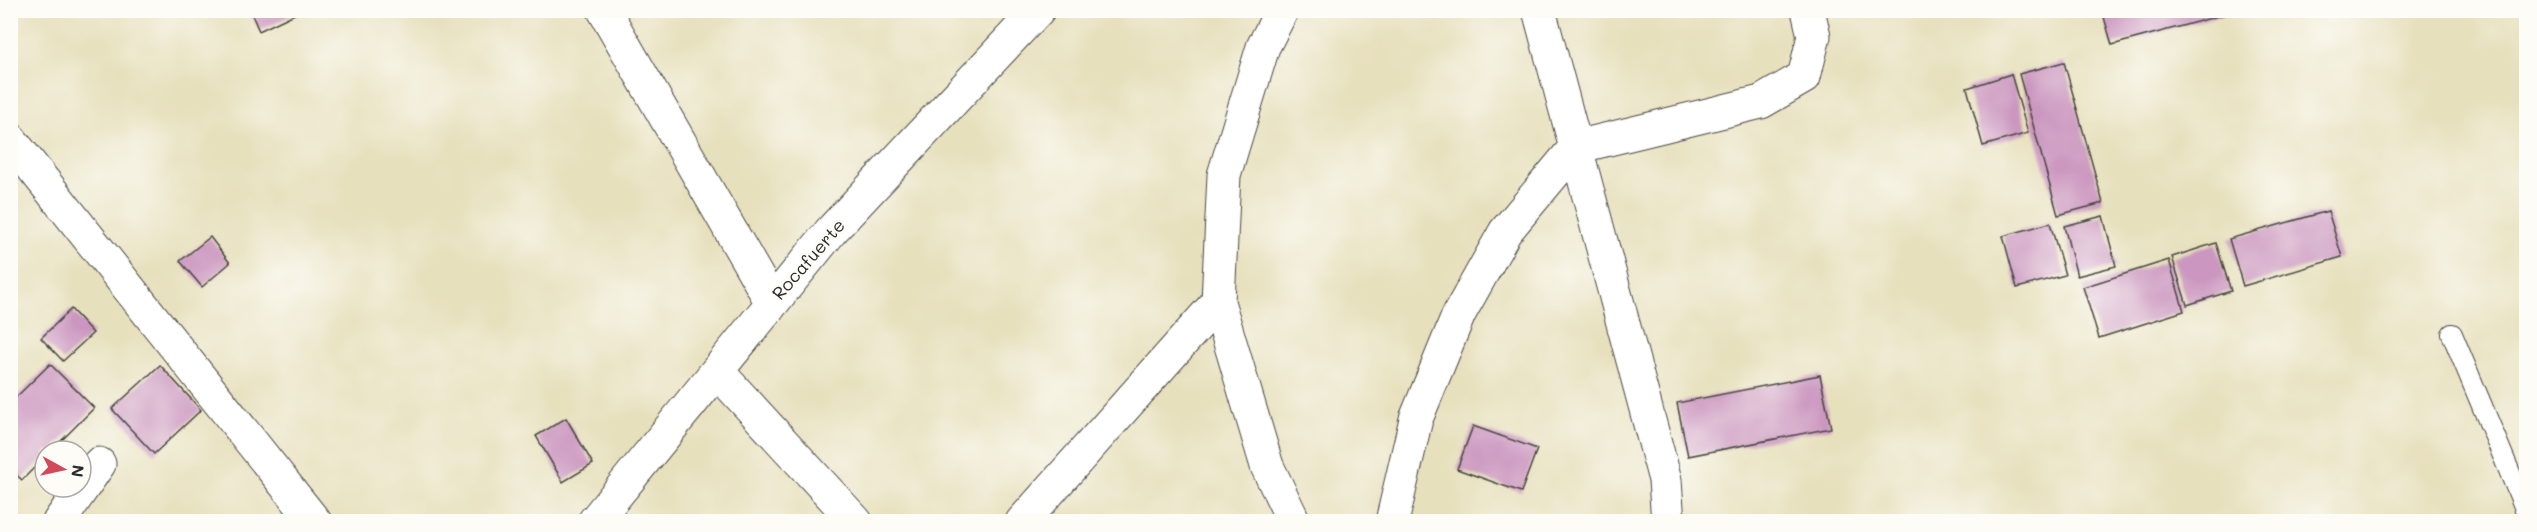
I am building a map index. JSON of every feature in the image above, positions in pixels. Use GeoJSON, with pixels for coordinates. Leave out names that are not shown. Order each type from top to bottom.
{"type":"FeatureCollection","features":[{"type":"Feature","properties":{"kind":"street"},"geometry":{"type":"LineString","coordinates":[[604,10],[771,302]]}},
{"type":"Feature","properties":{"kind":"street","name":"Rocafuerte"},"geometry":{"type":"LineString","coordinates":[[594,522],[831,231],[1038,10]]}},
{"type":"Feature","properties":{"kind":"street"},"geometry":{"type":"LineString","coordinates":[[1282,10],[1263,47],[1224,176],[1218,302],[1267,466],[1294,522]]}},
{"type":"Feature","properties":{"kind":"street"},"geometry":{"type":"LineString","coordinates":[[1539,10],[1665,480],[1668,522]]}},
{"type":"Feature","properties":{"kind":"street"},"geometry":{"type":"LineString","coordinates":[[1392,522],[1416,419],[1459,314],[1505,232],[1576,147],[1761,102],[1804,77],[1814,36],[1808,10]]}},
{"type":"Feature","properties":{"kind":"street"},"geometry":{"type":"LineString","coordinates":[[10,139],[315,522]]}},
{"type":"Feature","properties":{"kind":"street"},"geometry":{"type":"LineString","coordinates":[[1022,522],[1218,302]]}},
{"type":"Feature","properties":{"kind":"street"},"geometry":{"type":"LineString","coordinates":[[717,371],[856,522]]}},
{"type":"Feature","properties":{"kind":"street"},"geometry":{"type":"LineString","coordinates":[[59,522],[99,464]]}},
{"type":"Feature","properties":{"kind":"lane"},"geometry":{"type":"LineString","coordinates":[[2452,334],[2526,511]]}},
{"type":"Feature","properties":{"kind":"building"},"geometry":{"type":"Polygon","coordinates":[[[250,10],[303,10],[259,31],[250,10]]]}},
{"type":"Feature","properties":{"kind":"building"},"geometry":{"type":"Polygon","coordinates":[[[2102,10],[2237,10],[2237,11],[2112,45],[2102,10]]]}},
{"type":"Feature","properties":{"kind":"building"},"geometry":{"type":"Polygon","coordinates":[[[2064,62],[2103,203],[2058,215],[2019,74],[2064,62]]]}},
{"type":"Feature","properties":{"kind":"building"},"geometry":{"type":"Polygon","coordinates":[[[2011,74],[2028,133],[1983,146],[1967,88],[2011,74]]]}},
{"type":"Feature","properties":{"kind":"building"},"geometry":{"type":"Polygon","coordinates":[[[2328,211],[2342,257],[2243,286],[2229,239],[2328,211]]]}},
{"type":"Feature","properties":{"kind":"building"},"geometry":{"type":"Polygon","coordinates":[[[2103,216],[2116,266],[2077,276],[2064,226],[2103,216]]]}},
{"type":"Feature","properties":{"kind":"building"},"geometry":{"type":"Polygon","coordinates":[[[2050,223],[2065,275],[2017,288],[2003,236],[2050,223]]]}},
{"type":"Feature","properties":{"kind":"building"},"geometry":{"type":"Polygon","coordinates":[[[210,237],[230,263],[202,287],[180,261],[210,237]]]}},
{"type":"Feature","properties":{"kind":"building"},"geometry":{"type":"Polygon","coordinates":[[[2216,243],[2231,291],[2187,305],[2172,257],[2216,243]]]}},
{"type":"Feature","properties":{"kind":"building"},"geometry":{"type":"Polygon","coordinates":[[[2169,260],[2184,311],[2099,338],[2083,287],[2169,260]]]}},
{"type":"Feature","properties":{"kind":"building"},"geometry":{"type":"Polygon","coordinates":[[[71,309],[93,333],[63,361],[41,338],[71,309]]]}},
{"type":"Feature","properties":{"kind":"building"},"geometry":{"type":"Polygon","coordinates":[[[50,364],[94,408],[63,439],[33,439],[33,469],[22,480],[10,469],[10,403],[50,364]]]}},
{"type":"Feature","properties":{"kind":"building"},"geometry":{"type":"Polygon","coordinates":[[[160,365],[201,410],[154,454],[112,409],[160,365]]]}},
{"type":"Feature","properties":{"kind":"building"},"geometry":{"type":"Polygon","coordinates":[[[1820,375],[1831,428],[1688,456],[1677,403],[1820,375]]]}},
{"type":"Feature","properties":{"kind":"building"},"geometry":{"type":"Polygon","coordinates":[[[566,418],[593,464],[563,482],[536,436],[566,418]]]}},
{"type":"Feature","properties":{"kind":"building"},"geometry":{"type":"Polygon","coordinates":[[[1473,426],[1537,449],[1521,492],[1457,469],[1473,426]]]}}]}
